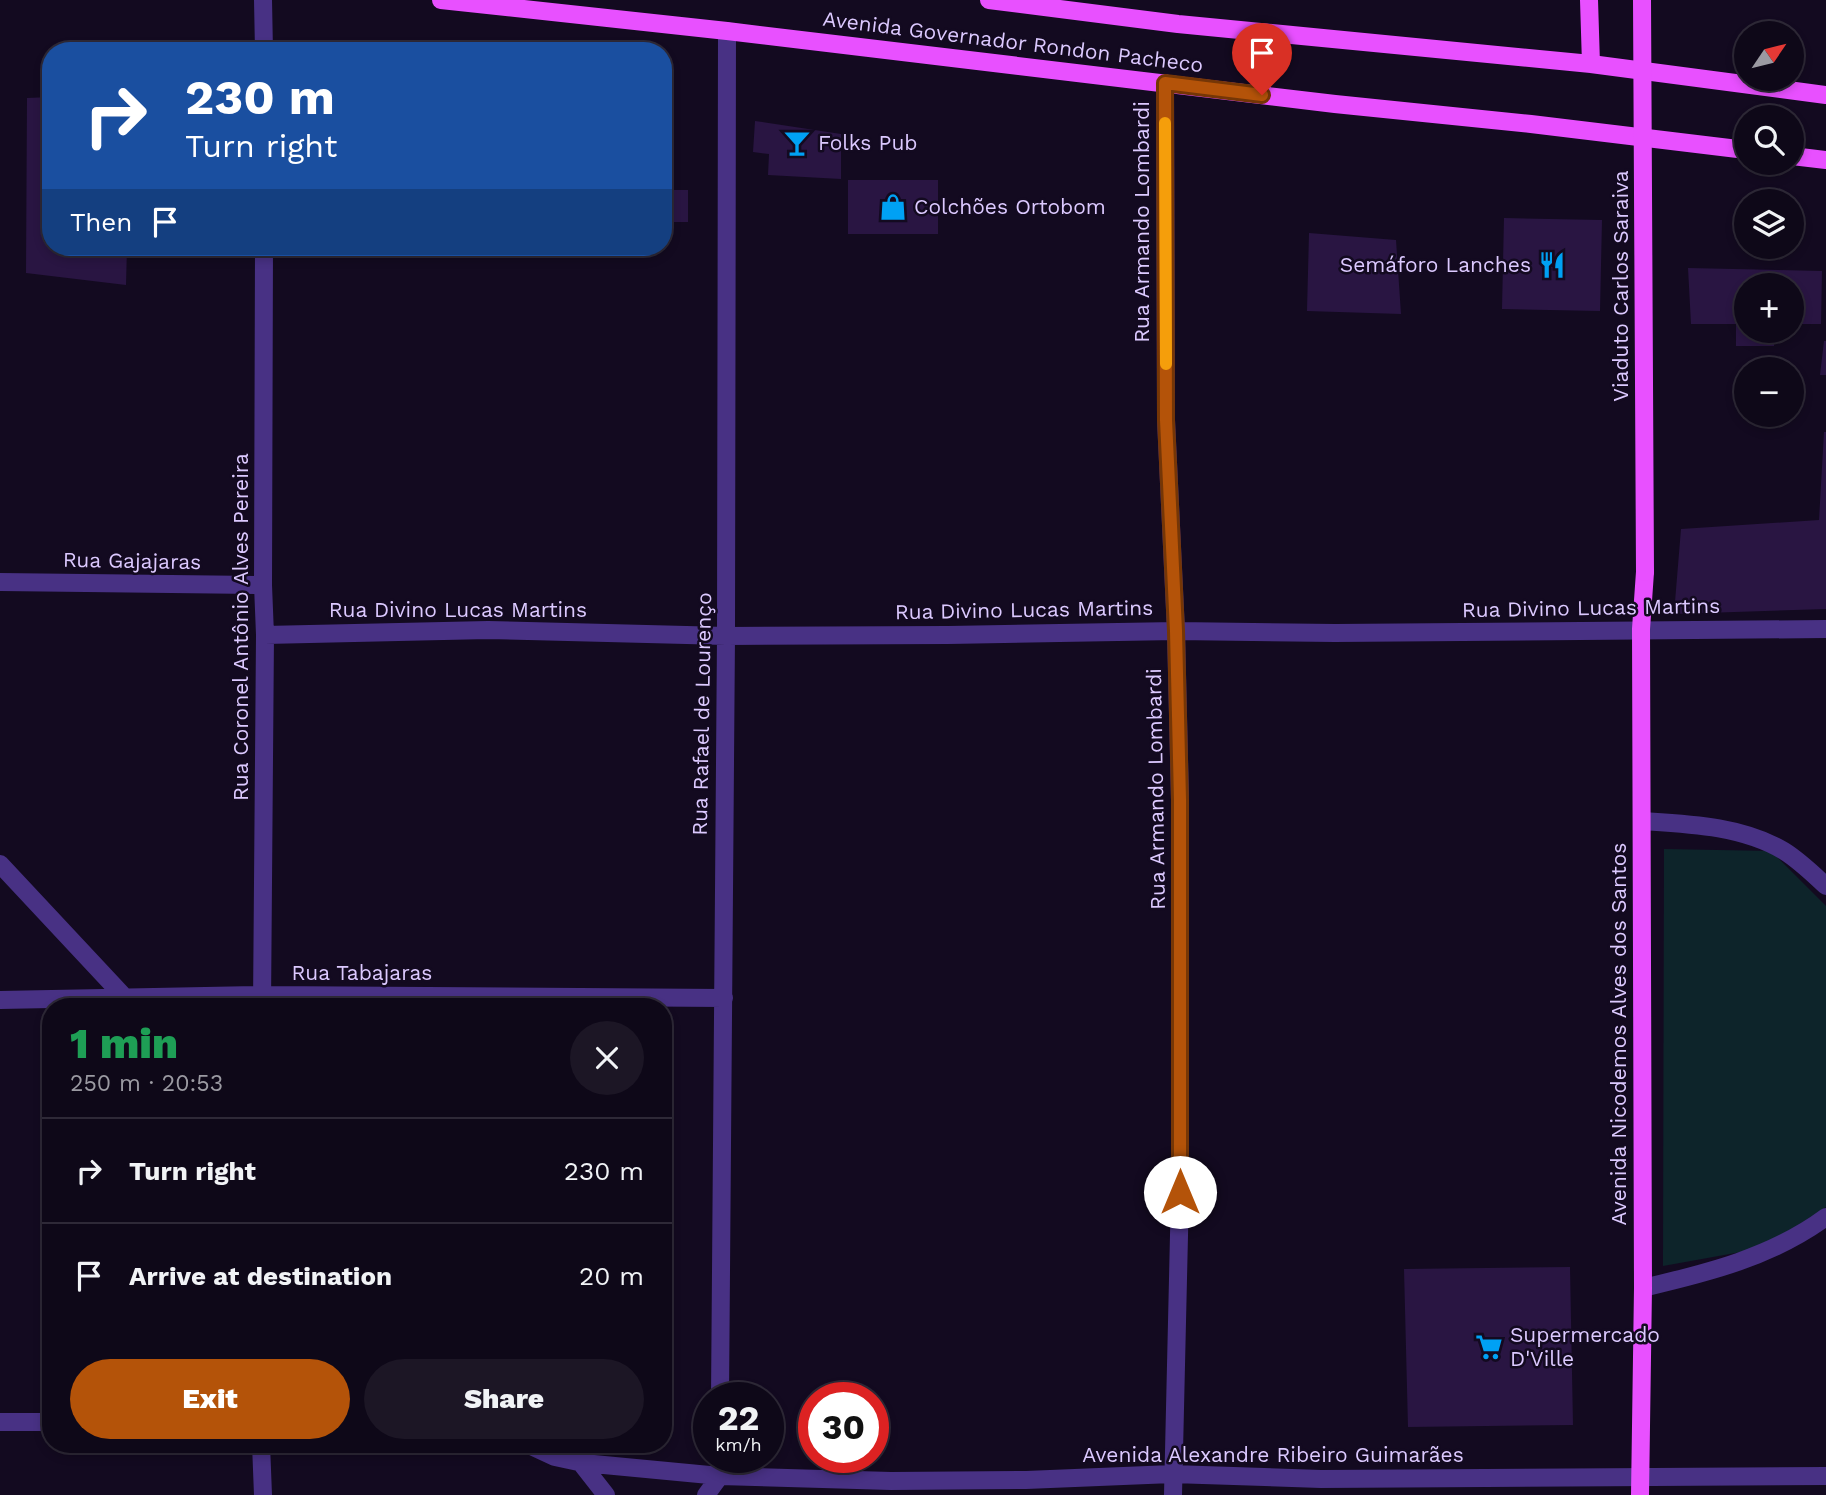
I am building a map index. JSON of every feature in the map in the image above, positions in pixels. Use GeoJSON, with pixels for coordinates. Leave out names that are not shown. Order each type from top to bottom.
{"type":"FeatureCollection","features":[{"type":"Feature","properties":{"kind":"main road","name":"Avenida Governador Rondon Pacheco"},"geometry":{"type":"LineString","coordinates":[[441,0],[1734,149]]}},
{"type":"Feature","properties":{"kind":"main road","name":"Avenida Governador Rondon Pacheco"},"geometry":{"type":"LineString","coordinates":[[989,0],[1178,24],[1591,64],[1826,95]]}},
{"type":"Feature","properties":{"kind":"main road"},"geometry":{"type":"LineString","coordinates":[[1589,0],[1591,64]]}},
{"type":"Feature","properties":{"kind":"main road","name":"Viaduto Carlos Saraiva"},"geometry":{"type":"LineString","coordinates":[[1642,0],[1645,572]]}},
{"type":"Feature","properties":{"kind":"main road"},"geometry":{"type":"LineString","coordinates":[[1804,157],[1826,160]]}},
{"type":"Feature","properties":{"kind":"main road","name":"Avenida Nicodemos Alves dos Santos"},"geometry":{"type":"LineString","coordinates":[[1640,1487],[1643,1288],[1642,629],[1645,572]]}},
{"type":"Feature","properties":{"kind":"street"},"geometry":{"type":"LineString","coordinates":[[263,0],[264,42]]}},
{"type":"Feature","properties":{"kind":"street","name":"Rua Rafael de Lourenço"},"geometry":{"type":"LineString","coordinates":[[720,1382],[727,31]]}},
{"type":"Feature","properties":{"kind":"street","name":"Rua Armando Lombardi"},"geometry":{"type":"LineString","coordinates":[[1165,83],[1166,420],[1176,631],[1180,800],[1180,1179],[1173,1495]]}},
{"type":"Feature","properties":{"kind":"street","name":"Rua Coronel Antônio Alves Pereira"},"geometry":{"type":"LineString","coordinates":[[262,998],[264,256]]}},
{"type":"Feature","properties":{"kind":"street","name":"Rua Gajajaras"},"geometry":{"type":"LineString","coordinates":[[0,582],[263,585]]}},
{"type":"Feature","properties":{"kind":"street","name":"Rua Divino Lucas Martins"},"geometry":{"type":"LineString","coordinates":[[265,635],[488,630],[726,636],[1176,631],[1335,633],[1826,629]]}},
{"type":"Feature","properties":{"kind":"street"},"geometry":{"type":"LineString","coordinates":[[1642,821],[1721,829],[1757,839],[1787,853],[1826,887]]}},
{"type":"Feature","properties":{"kind":"street"},"geometry":{"type":"LineString","coordinates":[[0,864],[124,998]]}},
{"type":"Feature","properties":{"kind":"street","name":"Rua Tabajaras"},"geometry":{"type":"LineString","coordinates":[[672,998],[724,998]]}},
{"type":"Feature","properties":{"kind":"street","name":"Rua Tabajaras"},"geometry":{"type":"LineString","coordinates":[[0,1000],[42,1001]]}},
{"type":"Feature","properties":{"kind":"street"},"geometry":{"type":"LineString","coordinates":[[1643,1288],[1747,1260],[1805,1232],[1826,1217]]}},
{"type":"Feature","properties":{"kind":"street"},"geometry":{"type":"LineString","coordinates":[[0,1422],[42,1422]]}},
{"type":"Feature","properties":{"kind":"street"},"geometry":{"type":"LineString","coordinates":[[261,1453],[263,1495]]}},
{"type":"Feature","properties":{"kind":"street","name":"Avenida Alexandre Ribeiro Guimarães"},"geometry":{"type":"LineString","coordinates":[[546,1453],[583,1463],[693,1466]]}},
{"type":"Feature","properties":{"kind":"street"},"geometry":{"type":"LineString","coordinates":[[574,1453],[606,1495]]}},
{"type":"Feature","properties":{"kind":"street","name":"Avenida Alexandre Ribeiro Guimarães"},"geometry":{"type":"LineString","coordinates":[[784,1472],[891,1481],[1026,1480],[1172,1474],[1640,1487],[1826,1476]]}},
{"type":"Feature","properties":{"kind":"street"},"geometry":{"type":"LineString","coordinates":[[706,1495],[717,1473]]}},
{"type":"Feature","properties":{"kind":"green space"},"geometry":{"type":"Polygon","coordinates":[[[1664,849],[1771,851],[1826,906],[1826,1207],[1763,1248],[1663,1266],[1664,849]]]}},
{"type":"Feature","properties":{"kind":"building"},"geometry":{"type":"Polygon","coordinates":[[[42,97],[42,256],[127,256],[126,285],[26,273],[27,98],[42,97]]]}},
{"type":"Feature","properties":{"kind":"building","name":"Folks Pub"},"geometry":{"type":"Polygon","coordinates":[[[755,121],[841,134],[841,179],[768,175],[769,154],[753,152],[755,121]]]}},
{"type":"Feature","properties":{"kind":"building","name":"Colchões Ortobom"},"geometry":{"type":"Polygon","coordinates":[[[848,180],[938,180],[938,234],[848,234],[848,180]]]}},
{"type":"Feature","properties":{"kind":"building"},"geometry":{"type":"Polygon","coordinates":[[[672,190],[688,190],[688,222],[672,222],[672,190]]]}},
{"type":"Feature","properties":{"kind":"building","name":"Semáforo Lanches"},"geometry":{"type":"Polygon","coordinates":[[[1504,218],[1602,220],[1600,311],[1502,309],[1504,218]]]}},
{"type":"Feature","properties":{"kind":"building"},"geometry":{"type":"Polygon","coordinates":[[[1309,233],[1396,240],[1401,314],[1307,311],[1309,233]]]}},
{"type":"Feature","properties":{"kind":"building"},"geometry":{"type":"Polygon","coordinates":[[[1688,268],[1822,271],[1821,324],[1804,324],[1804,273],[1734,273],[1734,324],[1691,324],[1688,268]]]}},
{"type":"Feature","properties":{"kind":"building"},"geometry":{"type":"Polygon","coordinates":[[[1824,341],[1826,375],[1820,375],[1824,341]]]}},
{"type":"Feature","properties":{"kind":"building"},"geometry":{"type":"Polygon","coordinates":[[[1736,343],[1774,343],[1774,346],[1736,346],[1736,343]]]}},
{"type":"Feature","properties":{"kind":"building"},"geometry":{"type":"Polygon","coordinates":[[[1824,432],[1826,609],[1674,614],[1681,529],[1819,520],[1824,432]]]}},
{"type":"Feature","properties":{"kind":"building","name":"Supermercado D'Ville"},"geometry":{"type":"Polygon","coordinates":[[[1570,1267],[1573,1425],[1408,1427],[1404,1269],[1570,1267]]]}},
{"type":"Feature","properties":{"kind":"slow traffic"},"geometry":{"type":"LineString","coordinates":[[1165,123],[1166,364]]}},
{"type":"Feature","properties":{"kind":"place","name":"Folks Pub"},"geometry":{"type":"Point","coordinates":[797,143]}},
{"type":"Feature","properties":{"kind":"place","name":"Colchões Ortobom"},"geometry":{"type":"Point","coordinates":[893,207]}},
{"type":"Feature","properties":{"kind":"place","name":"Semáforo Lanches"},"geometry":{"type":"Point","coordinates":[1552,265]}},
{"type":"Feature","properties":{"kind":"place","name":"Supermercado D'Ville"},"geometry":{"type":"Point","coordinates":[1489,1347]}},
{"type":"Feature","properties":{"kind":"route"},"geometry":{"type":"LineString","coordinates":[[1180,1192],[1180,800],[1176,631],[1166,420],[1165,83],[1262,95]]}}]}
